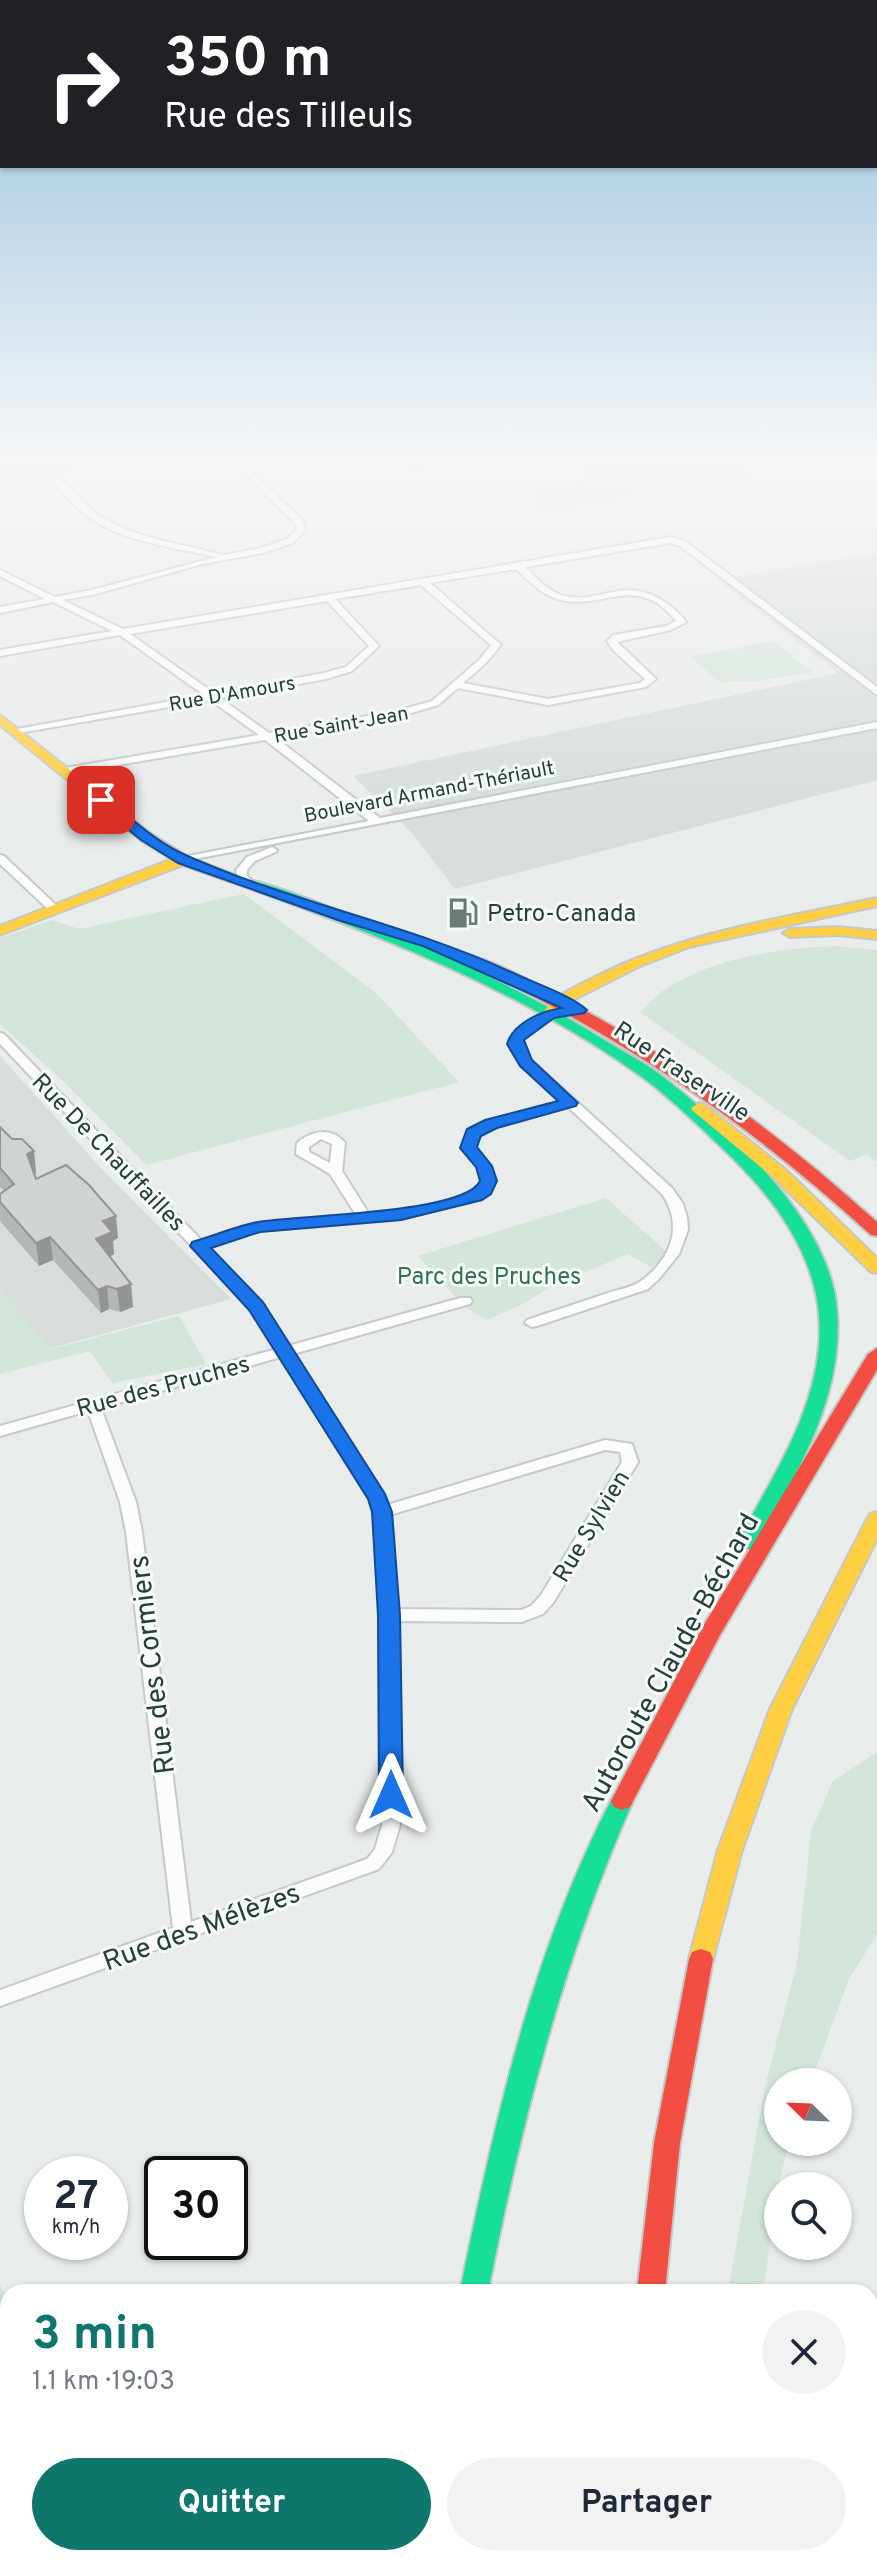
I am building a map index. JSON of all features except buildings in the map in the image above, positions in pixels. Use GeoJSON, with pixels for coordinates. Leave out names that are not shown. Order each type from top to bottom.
{"type":"FeatureCollection","features":[{"type":"Feature","properties":{"kind":"main road","name":"Rue Fraserville"},"geometry":{"type":"LineString","coordinates":[[0,719],[146,837],[183,860],[343,917],[555,1008],[753,1150],[873,1265]]}},
{"type":"Feature","properties":{"kind":"main road","name":"Boulevard Armand-Thériault"},"geometry":{"type":"LineString","coordinates":[[0,931],[183,860]]}},
{"type":"Feature","properties":{"kind":"main road"},"geometry":{"type":"LineString","coordinates":[[555,1008],[633,964],[685,944],[877,902]]}},
{"type":"Feature","properties":{"kind":"main road"},"geometry":{"type":"LineString","coordinates":[[555,1008],[579,1010],[677,961],[736,942],[819,931],[877,935]]}},
{"type":"Feature","properties":{"kind":"main road","name":"Rue Fraserville"},"geometry":{"type":"LineString","coordinates":[[579,1010],[664,1059],[743,1113],[823,1179],[877,1231]]}},
{"type":"Feature","properties":{"kind":"main road"},"geometry":{"type":"LineString","coordinates":[[614,1819],[668,1686],[756,1526],[803,1427],[821,1379],[829,1341],[828,1305],[821,1275],[798,1229],[748,1163],[644,1071]]}},
{"type":"Feature","properties":{"kind":"main road","name":"Autoroute Claude-Béchard"},"geometry":{"type":"LineString","coordinates":[[476,2284],[488,2218],[536,2029],[572,1925],[614,1819],[722,1616],[874,1358]]}},
{"type":"Feature","properties":{"kind":"main road"},"geometry":{"type":"LineString","coordinates":[[652,2284],[665,2157],[681,2054],[719,1889],[758,1768],[782,1707],[877,1519]]}},
{"type":"Feature","properties":{"kind":"street"},"geometry":{"type":"LineString","coordinates":[[8,577],[123,633],[268,737],[378,822]]}},
{"type":"Feature","properties":{"kind":"street"},"geometry":{"type":"LineString","coordinates":[[0,610],[148,577]]}},
{"type":"Feature","properties":{"kind":"street"},"geometry":{"type":"LineString","coordinates":[[0,653],[448,577]]}},
{"type":"Feature","properties":{"kind":"street"},"geometry":{"type":"LineString","coordinates":[[457,685],[541,702],[643,685],[651,679],[612,641],[617,637],[668,628],[681,622],[676,615],[645,592],[628,590],[574,599],[555,596],[531,577]]}},
{"type":"Feature","properties":{"kind":"street"},"geometry":{"type":"LineString","coordinates":[[726,577],[877,692]]}},
{"type":"Feature","properties":{"kind":"street","name":"Rue Saint-Jean"},"geometry":{"type":"LineString","coordinates":[[65,771],[415,711],[435,703],[496,645],[422,581]]}},
{"type":"Feature","properties":{"kind":"street","name":"Rue D'Amours"},"geometry":{"type":"LineString","coordinates":[[17,732],[340,673],[359,663],[374,646],[330,599]]}},
{"type":"Feature","properties":{"kind":"street","name":"Boulevard Armand-Thériault"},"geometry":{"type":"LineString","coordinates":[[183,860],[877,725]]}},
{"type":"Feature","properties":{"kind":"street"},"geometry":{"type":"LineString","coordinates":[[250,884],[242,877],[241,870],[245,863],[260,854],[302,839]]}},
{"type":"Feature","properties":{"kind":"street"},"geometry":{"type":"LineString","coordinates":[[0,858],[55,910]]}},
{"type":"Feature","properties":{"kind":"street"},"geometry":{"type":"LineString","coordinates":[[532,1323],[643,1286],[676,1251],[682,1224],[676,1201],[526,1062],[515,1044],[521,1033],[555,1008]]}},
{"type":"Feature","properties":{"kind":"street","name":"Rue De Chauffailles"},"geometry":{"type":"LineString","coordinates":[[0,1037],[256,1306],[378,1499],[382,1512],[389,1615],[389,1839]]}},
{"type":"Feature","properties":{"kind":"street"},"geometry":{"type":"LineString","coordinates":[[199,1246],[248,1230],[284,1223],[413,1213],[476,1196],[489,1181],[484,1166],[468,1148],[473,1133],[491,1124],[570,1103]]}},
{"type":"Feature","properties":{"kind":"street"},"geometry":{"type":"LineString","coordinates":[[335,1171],[366,1219]]}},
{"type":"Feature","properties":{"kind":"street","name":"Rue des Pruches"},"geometry":{"type":"LineString","coordinates":[[0,1431],[465,1301]]}},
{"type":"Feature","properties":{"kind":"street","name":"Rue des Cormiers"},"geometry":{"type":"LineString","coordinates":[[93,1405],[128,1502],[134,1532],[183,1932]]}},
{"type":"Feature","properties":{"kind":"street","name":"Rue Sylvien"},"geometry":{"type":"LineString","coordinates":[[382,1512],[605,1445],[627,1448],[631,1454],[630,1462],[597,1518],[537,1610],[522,1616],[389,1615]]}},
{"type":"Feature","properties":{"kind":"street","name":"Rue des Mélèzes"},"geometry":{"type":"LineString","coordinates":[[0,1998],[373,1864],[389,1839]]}},
{"type":"Feature","properties":{"kind":"shaded area"},"geometry":{"type":"Polygon","coordinates":[[[737,577],[877,577],[877,780],[455,889],[412,833],[353,776],[838,673],[718,580],[737,577]]]}},
{"type":"Feature","properties":{"kind":"shaded area"},"geometry":{"type":"Polygon","coordinates":[[[0,1056],[100,1167],[231,1299],[0,1362],[0,1056]]]}},
{"type":"Feature","properties":{"kind":"green space"},"geometry":{"type":"Polygon","coordinates":[[[773,641],[812,672],[759,681],[720,682],[690,657],[773,641]]]}},
{"type":"Feature","properties":{"kind":"green space"},"geometry":{"type":"Polygon","coordinates":[[[244,894],[377,994],[459,1082],[146,1165],[62,1080],[0,1024],[0,938],[52,920],[79,929],[244,894]]]}},
{"type":"Feature","properties":{"kind":"green space"},"geometry":{"type":"Polygon","coordinates":[[[834,946],[877,950],[877,1162],[867,1154],[850,1161],[640,1012],[664,990],[703,970],[746,957],[790,949],[834,946]]]}},
{"type":"Feature","properties":{"kind":"green space","name":"Parc des Pruches"},"geometry":{"type":"Polygon","coordinates":[[[606,1198],[668,1253],[661,1262],[651,1267],[628,1254],[552,1286],[523,1304],[487,1320],[464,1306],[418,1256],[606,1198]]]}},
{"type":"Feature","properties":{"kind":"green space"},"geometry":{"type":"Polygon","coordinates":[[[0,1289],[51,1349],[179,1316],[206,1364],[112,1383],[90,1351],[0,1374],[0,1289]]]}},
{"type":"Feature","properties":{"kind":"green space"},"geometry":{"type":"Polygon","coordinates":[[[877,1752],[877,1934],[849,1979],[816,2068],[770,2068],[797,1964],[811,1831],[833,1781],[877,1752]]]}},
{"type":"Feature","properties":{"kind":"green space"},"geometry":{"type":"Polygon","coordinates":[[[764,2092],[764,2156],[786,2156],[782,2172],[764,2172],[764,2260],[768,2260],[764,2284],[729,2284],[764,2092]]]}},
{"type":"Feature","properties":{"kind":"traffic: fast"},"geometry":{"type":"LineString","coordinates":[[254,885],[367,928],[478,977],[550,1014],[659,1081]]}},
{"type":"Feature","properties":{"kind":"traffic: fast"},"geometry":{"type":"LineString","coordinates":[[644,1071],[708,1125],[770,1188],[795,1222],[815,1259],[827,1299],[829,1342],[818,1395],[798,1447],[746,1544]]}},
{"type":"Feature","properties":{"kind":"traffic: fast"},"geometry":{"type":"LineString","coordinates":[[476,2284],[500,2166],[532,2042],[572,1919],[622,1801]]}},
{"type":"Feature","properties":{"kind":"traffic: slow"},"geometry":{"type":"LineString","coordinates":[[0,719],[146,837],[183,860],[254,885]]}},
{"type":"Feature","properties":{"kind":"traffic: slow"},"geometry":{"type":"LineString","coordinates":[[0,931],[183,860]]}},
{"type":"Feature","properties":{"kind":"traffic: slow"},"geometry":{"type":"LineString","coordinates":[[550,1014],[560,1001],[633,964],[685,944],[877,902]]}},
{"type":"Feature","properties":{"kind":"traffic: slow"},"geometry":{"type":"LineString","coordinates":[[790,933],[838,931],[877,935]]}},
{"type":"Feature","properties":{"kind":"traffic: slow"},"geometry":{"type":"LineString","coordinates":[[699,1108],[780,1174],[877,1268]]}},
{"type":"Feature","properties":{"kind":"traffic: slow"},"geometry":{"type":"LineString","coordinates":[[701,1959],[730,1850],[781,1709],[877,1519]]}},
{"type":"Feature","properties":{"kind":"traffic: jam"},"geometry":{"type":"LineString","coordinates":[[468,959],[581,1014],[684,1077],[782,1149],[877,1231]]}},
{"type":"Feature","properties":{"kind":"traffic: jam"},"geometry":{"type":"LineString","coordinates":[[622,1801],[710,1633],[877,1354]]}},
{"type":"Feature","properties":{"kind":"traffic: jam"},"geometry":{"type":"LineString","coordinates":[[652,2284],[667,2143],[701,1959]]}},
{"type":"Feature","properties":{"kind":"place","name":"Petro-Canada"},"geometry":{"type":"Point","coordinates":[463,913]}},
{"type":"Feature","properties":{"kind":"route"},"geometry":{"type":"LineString","coordinates":[[101,800],[146,837],[183,860],[343,917],[428,943],[579,1010],[550,1014],[528,1027],[516,1039],[515,1044],[526,1062],[570,1103],[491,1124],[473,1133],[468,1148],[484,1166],[489,1181],[476,1196],[401,1215],[258,1227],[199,1246],[256,1306],[378,1499],[385,1529],[389,1615],[391,1795]]}}]}
